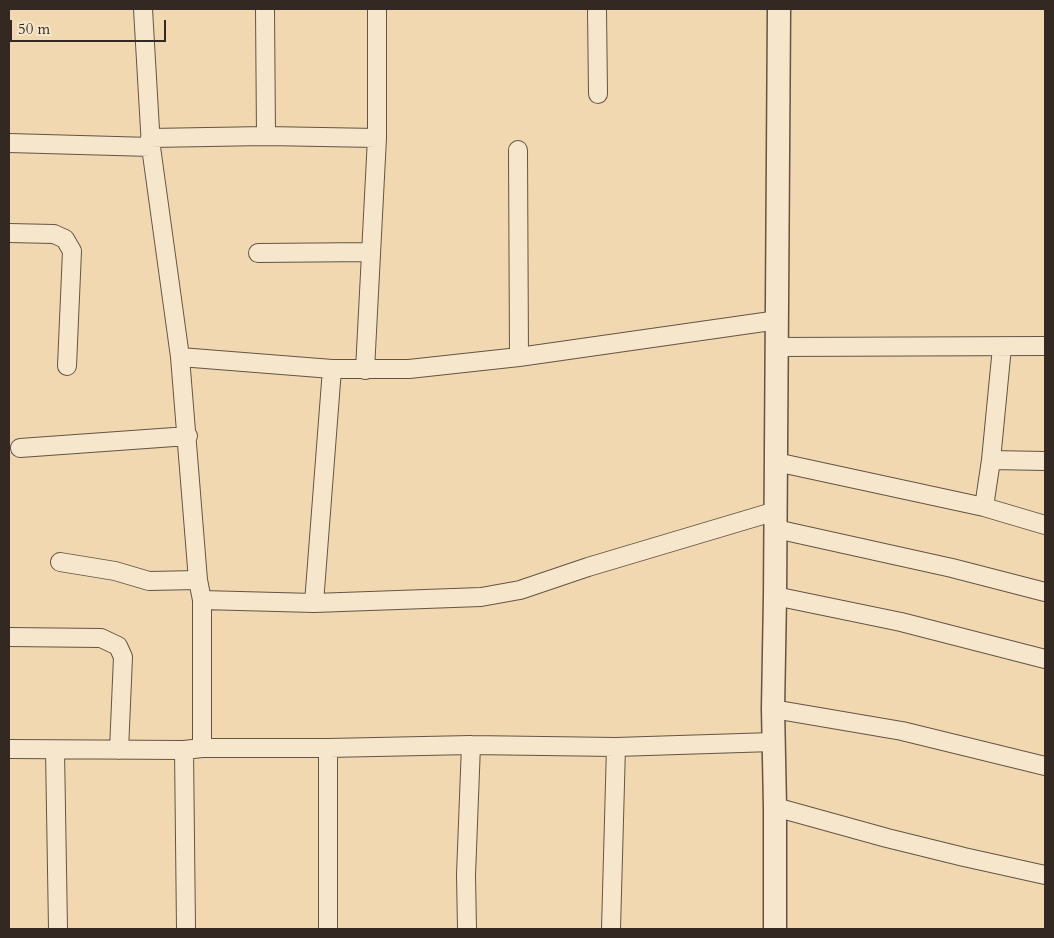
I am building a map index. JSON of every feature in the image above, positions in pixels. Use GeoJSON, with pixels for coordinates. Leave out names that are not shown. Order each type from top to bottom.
{"type":"FeatureCollection","features":[{"type":"Feature","properties":{"kind":"street"},"geometry":{"type":"LineString","coordinates":[[143,9],[151,142],[180,356],[188,436],[198,580],[202,600],[202,748]]}},
{"type":"Feature","properties":{"kind":"street"},"geometry":{"type":"LineString","coordinates":[[265,9],[266,136]]}},
{"type":"Feature","properties":{"kind":"street"},"geometry":{"type":"LineString","coordinates":[[365,370],[377,138],[376,9]]}},
{"type":"Feature","properties":{"kind":"street"},"geometry":{"type":"LineString","coordinates":[[598,9],[598,94]]}},
{"type":"Feature","properties":{"kind":"street"},"geometry":{"type":"LineString","coordinates":[[775,929],[775,807],[772,708],[776,520],[780,9]]}},
{"type":"Feature","properties":{"kind":"street"},"geometry":{"type":"LineString","coordinates":[[9,143],[151,142],[266,136],[377,138]]}},
{"type":"Feature","properties":{"kind":"street"},"geometry":{"type":"LineString","coordinates":[[518,150],[519,357]]}},
{"type":"Feature","properties":{"kind":"street"},"geometry":{"type":"LineString","coordinates":[[9,233],[54,234],[65,239],[72,252],[67,366]]}},
{"type":"Feature","properties":{"kind":"street"},"geometry":{"type":"LineString","coordinates":[[258,253],[371,252]]}},
{"type":"Feature","properties":{"kind":"street"},"geometry":{"type":"LineString","coordinates":[[180,356],[332,369],[408,369],[519,357],[778,320]]}},
{"type":"Feature","properties":{"kind":"street"},"geometry":{"type":"LineString","coordinates":[[777,347],[1045,346]]}},
{"type":"Feature","properties":{"kind":"street"},"geometry":{"type":"LineString","coordinates":[[984,507],[991,460],[1002,347]]}},
{"type":"Feature","properties":{"kind":"street"},"geometry":{"type":"LineString","coordinates":[[314,603],[332,369]]}},
{"type":"Feature","properties":{"kind":"street"},"geometry":{"type":"LineString","coordinates":[[20,448],[188,436]]}},
{"type":"Feature","properties":{"kind":"street"},"geometry":{"type":"LineString","coordinates":[[991,460],[1045,461]]}},
{"type":"Feature","properties":{"kind":"street"},"geometry":{"type":"LineString","coordinates":[[776,462],[984,507],[1045,525]]}},
{"type":"Feature","properties":{"kind":"street"},"geometry":{"type":"LineString","coordinates":[[202,600],[314,603],[480,597],[520,590],[588,567],[776,520],[1045,592]]}},
{"type":"Feature","properties":{"kind":"street"},"geometry":{"type":"LineString","coordinates":[[60,562],[149,580],[198,580]]}},
{"type":"Feature","properties":{"kind":"street"},"geometry":{"type":"LineString","coordinates":[[775,596],[901,622],[1045,659]]}},
{"type":"Feature","properties":{"kind":"street"},"geometry":{"type":"LineString","coordinates":[[9,637],[101,638],[118,646],[123,657],[119,750]]}},
{"type":"Feature","properties":{"kind":"street"},"geometry":{"type":"LineString","coordinates":[[772,708],[902,731],[1045,766]]}},
{"type":"Feature","properties":{"kind":"street"},"geometry":{"type":"LineString","coordinates":[[9,749],[184,750],[202,748],[328,748],[471,744],[616,747],[773,742]]}},
{"type":"Feature","properties":{"kind":"street"},"geometry":{"type":"LineString","coordinates":[[466,929],[471,744]]}},
{"type":"Feature","properties":{"kind":"street"},"geometry":{"type":"LineString","coordinates":[[611,929],[616,747]]}},
{"type":"Feature","properties":{"kind":"street"},"geometry":{"type":"LineString","coordinates":[[328,748],[328,929]]}},
{"type":"Feature","properties":{"kind":"street"},"geometry":{"type":"LineString","coordinates":[[55,750],[58,929]]}},
{"type":"Feature","properties":{"kind":"street"},"geometry":{"type":"LineString","coordinates":[[184,750],[186,929]]}},
{"type":"Feature","properties":{"kind":"street"},"geometry":{"type":"LineString","coordinates":[[775,807],[896,841],[1045,875]]}}]}
